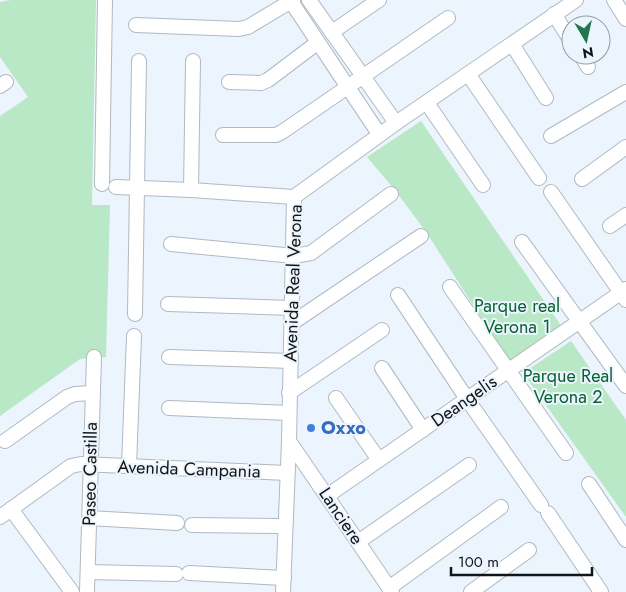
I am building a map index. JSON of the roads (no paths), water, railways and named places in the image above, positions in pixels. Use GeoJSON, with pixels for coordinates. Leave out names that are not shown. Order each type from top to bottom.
{"type":"FeatureCollection","features":[{"type":"Feature","properties":{"kind":"street"},"geometry":{"type":"LineString","coordinates":[[105,0],[109,186],[294,197]]}},
{"type":"Feature","properties":{"kind":"street"},"geometry":{"type":"LineString","coordinates":[[309,0],[396,123]]}},
{"type":"Feature","properties":{"kind":"street"},"geometry":{"type":"LineString","coordinates":[[332,32],[379,0]]}},
{"type":"Feature","properties":{"kind":"street","name":"Avenida Real Verona"},"geometry":{"type":"LineString","coordinates":[[283,585],[289,441],[294,197],[379,134],[576,0]]}},
{"type":"Feature","properties":{"kind":"street"},"geometry":{"type":"LineString","coordinates":[[614,0],[626,19]]}},
{"type":"Feature","properties":{"kind":"street"},"geometry":{"type":"LineString","coordinates":[[136,25],[239,29],[248,27],[291,1],[379,134]]}},
{"type":"Feature","properties":{"kind":"street"},"geometry":{"type":"LineString","coordinates":[[554,14],[561,25]]}},
{"type":"Feature","properties":{"kind":"street"},"geometry":{"type":"LineString","coordinates":[[223,135],[276,135],[282,132],[348,89],[448,18]]}},
{"type":"Feature","properties":{"kind":"street"},"geometry":{"type":"LineString","coordinates":[[230,82],[261,83],[268,80],[317,43]]}},
{"type":"Feature","properties":{"kind":"street"},"geometry":{"type":"LineString","coordinates":[[512,44],[546,98]]}},
{"type":"Feature","properties":{"kind":"street"},"geometry":{"type":"LineString","coordinates":[[191,190],[193,61]]}},
{"type":"Feature","properties":{"kind":"street"},"geometry":{"type":"LineString","coordinates":[[135,314],[139,62]]}},
{"type":"Feature","properties":{"kind":"street"},"geometry":{"type":"LineString","coordinates":[[468,74],[539,178]]}},
{"type":"Feature","properties":{"kind":"street"},"geometry":{"type":"LineString","coordinates":[[550,136],[626,92]]}},
{"type":"Feature","properties":{"kind":"street"},"geometry":{"type":"LineString","coordinates":[[428,102],[483,185]]}},
{"type":"Feature","properties":{"kind":"street"},"geometry":{"type":"LineString","coordinates":[[582,179],[626,148]]}},
{"type":"Feature","properties":{"kind":"street"},"geometry":{"type":"LineString","coordinates":[[551,192],[624,294]]}},
{"type":"Feature","properties":{"kind":"street"},"geometry":{"type":"LineString","coordinates":[[171,244],[294,256],[311,252],[391,194]]}},
{"type":"Feature","properties":{"kind":"street"},"geometry":{"type":"LineString","coordinates":[[610,226],[626,216]]}},
{"type":"Feature","properties":{"kind":"street"},"geometry":{"type":"LineString","coordinates":[[292,323],[422,236]]}},
{"type":"Feature","properties":{"kind":"street"},"geometry":{"type":"LineString","coordinates":[[522,242],[626,386]]}},
{"type":"Feature","properties":{"kind":"street"},"geometry":{"type":"LineString","coordinates":[[450,286],[566,453]]}},
{"type":"Feature","properties":{"kind":"street","name":"Deangelis"},"geometry":{"type":"LineString","coordinates":[[327,496],[579,321],[624,294]]}},
{"type":"Feature","properties":{"kind":"street"},"geometry":{"type":"LineString","coordinates":[[398,295],[466,400],[545,509],[601,592]]}},
{"type":"Feature","properties":{"kind":"street"},"geometry":{"type":"LineString","coordinates":[[168,304],[292,308]]}},
{"type":"Feature","properties":{"kind":"street"},"geometry":{"type":"LineString","coordinates":[[290,393],[382,330]]}},
{"type":"Feature","properties":{"kind":"street"},"geometry":{"type":"LineString","coordinates":[[129,466],[134,336]]}},
{"type":"Feature","properties":{"kind":"street","name":"Paseo Castilla"},"geometry":{"type":"LineString","coordinates":[[87,592],[94,356]]}},
{"type":"Feature","properties":{"kind":"street"},"geometry":{"type":"LineString","coordinates":[[169,357],[291,361]]}},
{"type":"Feature","properties":{"kind":"street"},"geometry":{"type":"LineString","coordinates":[[382,368],[422,430]]}},
{"type":"Feature","properties":{"kind":"street"},"geometry":{"type":"LineString","coordinates":[[5,441],[67,398],[75,394],[92,393]]}},
{"type":"Feature","properties":{"kind":"street"},"geometry":{"type":"LineString","coordinates":[[336,398],[379,460]]}},
{"type":"Feature","properties":{"kind":"street"},"geometry":{"type":"LineString","coordinates":[[169,408],[289,413]]}},
{"type":"Feature","properties":{"kind":"street","name":"Lanciere"},"geometry":{"type":"LineString","coordinates":[[289,441],[391,590]]}},
{"type":"Feature","properties":{"kind":"street","name":"Avenida Campania"},"geometry":{"type":"LineString","coordinates":[[4,510],[71,466],[81,464],[287,473]]}},
{"type":"Feature","properties":{"kind":"street"},"geometry":{"type":"LineString","coordinates":[[358,542],[469,465]]}},
{"type":"Feature","properties":{"kind":"street"},"geometry":{"type":"LineString","coordinates":[[589,484],[626,540]]}},
{"type":"Feature","properties":{"kind":"street"},"geometry":{"type":"LineString","coordinates":[[391,590],[501,507]]}},
{"type":"Feature","properties":{"kind":"street"},"geometry":{"type":"LineString","coordinates":[[4,510],[71,592]]}},
{"type":"Feature","properties":{"kind":"street"},"geometry":{"type":"LineString","coordinates":[[89,518],[177,523]]}},
{"type":"Feature","properties":{"kind":"street"},"geometry":{"type":"LineString","coordinates":[[192,524],[285,526]]}},
{"type":"Feature","properties":{"kind":"street"},"geometry":{"type":"LineString","coordinates":[[471,592],[529,550]]}},
{"type":"Feature","properties":{"kind":"street"},"geometry":{"type":"LineString","coordinates":[[88,572],[182,574],[283,585]]}},
{"type":"Feature","properties":{"kind":"place","name":"Oxxo"},"geometry":{"type":"Point","coordinates":[311,428]}},
{"type":"Feature","properties":{"kind":"park label","name":"Parque real Verona 1"},"geometry":{"type":"Point","coordinates":[517,316]}},
{"type":"Feature","properties":{"kind":"park label","name":"Parque Real Verona 2"},"geometry":{"type":"Point","coordinates":[568,386]}}]}
